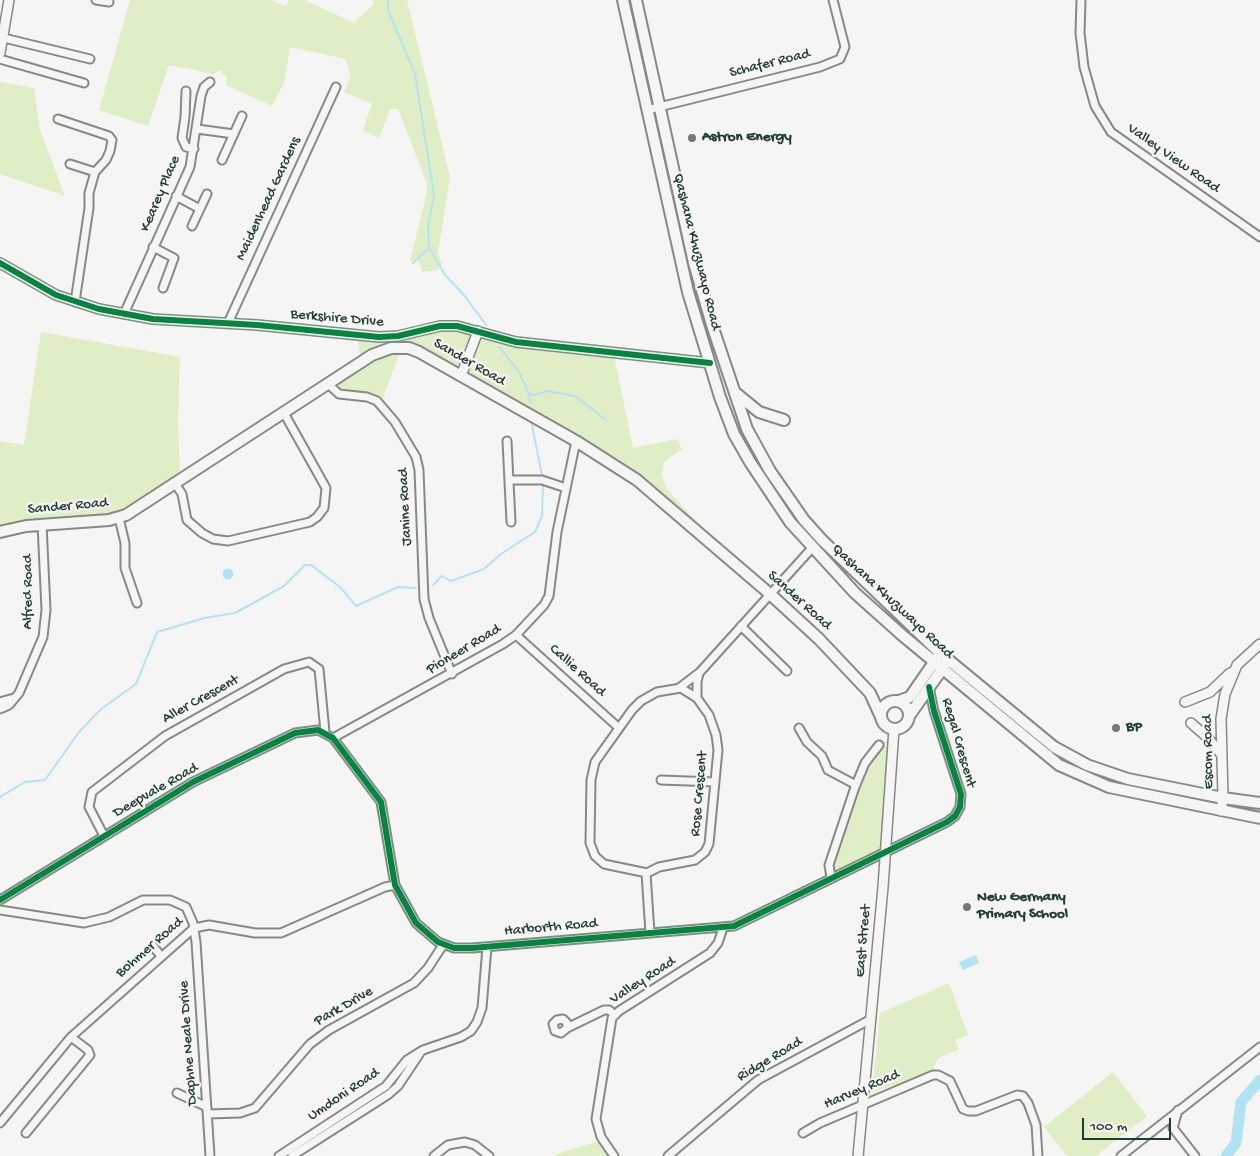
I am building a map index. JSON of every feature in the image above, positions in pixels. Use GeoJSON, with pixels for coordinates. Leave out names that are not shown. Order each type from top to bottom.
{"type":"FeatureCollection","features":[{"type":"Feature","properties":{"kind":"main road","name":"Qashana Khuzwayo Road"},"geometry":{"type":"LineString","coordinates":[[623,0],[688,292],[728,421],[738,441],[776,501],[812,548],[855,592],[937,658],[949,660],[1049,743],[1075,760],[1128,779],[1223,798],[1260,803]]}},
{"type":"Feature","properties":{"kind":"main road","name":"Qashana Khuzwayo Road"},"geometry":{"type":"LineString","coordinates":[[636,0],[661,106],[694,263],[713,328],[748,430],[759,453],[804,520],[937,658],[942,669],[1040,751],[1080,776],[1109,787],[1260,818]]}},
{"type":"Feature","properties":{"kind":"main road","name":"Sander Road"},"geometry":{"type":"LineString","coordinates":[[0,532],[42,524],[119,518],[143,506],[174,482],[284,413],[372,354],[391,348],[409,348],[576,440],[651,490],[689,526],[770,594],[819,639],[870,693],[882,717]]}},
{"type":"Feature","properties":{"kind":"main road"},"geometry":{"type":"LineString","coordinates":[[734,391],[759,412],[784,420]]}},
{"type":"Feature","properties":{"kind":"main road"},"geometry":{"type":"LineString","coordinates":[[937,658],[910,696],[883,708],[882,717],[886,725],[894,729],[903,727],[949,660]]}},
{"type":"Feature","properties":{"kind":"main road","name":"Sander Road"},"geometry":{"type":"LineString","coordinates":[[870,693],[895,702]]}},
{"type":"Feature","properties":{"kind":"main road"},"geometry":{"type":"LineString","coordinates":[[895,702],[907,707],[909,716]]}},
{"type":"Feature","properties":{"kind":"street"},"geometry":{"type":"LineString","coordinates":[[0,53],[10,0]]}},
{"type":"Feature","properties":{"kind":"street"},"geometry":{"type":"LineString","coordinates":[[96,0],[109,2]]}},
{"type":"Feature","properties":{"kind":"street","name":"Schafer Road"},"geometry":{"type":"LineString","coordinates":[[647,110],[820,66],[840,59],[845,47],[833,0]]}},
{"type":"Feature","properties":{"kind":"street","name":"Valley View Road"},"geometry":{"type":"LineString","coordinates":[[1082,0],[1080,46],[1091,96],[1102,119],[1111,132],[1260,237]]}},
{"type":"Feature","properties":{"kind":"street"},"geometry":{"type":"LineString","coordinates":[[4,38],[90,59]]}},
{"type":"Feature","properties":{"kind":"street"},"geometry":{"type":"LineString","coordinates":[[0,59],[84,83]]}},
{"type":"Feature","properties":{"kind":"street","name":"Kearey Place"},"geometry":{"type":"LineString","coordinates":[[124,314],[190,167],[204,86],[210,82]]}},
{"type":"Feature","properties":{"kind":"street","name":"Maidenhead Gardens"},"geometry":{"type":"LineString","coordinates":[[228,323],[336,87]]}},
{"type":"Feature","properties":{"kind":"street"},"geometry":{"type":"LineString","coordinates":[[186,91],[186,117],[182,138],[186,146],[194,150]]}},
{"type":"Feature","properties":{"kind":"street"},"geometry":{"type":"LineString","coordinates":[[222,160],[242,116]]}},
{"type":"Feature","properties":{"kind":"street"},"geometry":{"type":"LineString","coordinates":[[58,119],[111,137],[111,146],[106,160],[95,172],[89,193],[89,208],[75,302]]}},
{"type":"Feature","properties":{"kind":"street"},"geometry":{"type":"LineString","coordinates":[[197,129],[234,134]]}},
{"type":"Feature","properties":{"kind":"street"},"geometry":{"type":"LineString","coordinates":[[70,164],[95,172]]}},
{"type":"Feature","properties":{"kind":"street"},"geometry":{"type":"LineString","coordinates":[[192,226],[207,194]]}},
{"type":"Feature","properties":{"kind":"street"},"geometry":{"type":"LineString","coordinates":[[176,196],[200,209]]}},
{"type":"Feature","properties":{"kind":"street"},"geometry":{"type":"LineString","coordinates":[[153,247],[174,258],[163,288]]}},
{"type":"Feature","properties":{"kind":"street","name":"Berkshire Drive"},"geometry":{"type":"LineString","coordinates":[[0,263],[50,292],[75,302],[124,314],[168,321],[309,329],[379,337],[398,336],[440,326],[457,326],[516,342],[710,364]]}},
{"type":"Feature","properties":{"kind":"street"},"geometry":{"type":"LineString","coordinates":[[461,376],[478,331]]}},
{"type":"Feature","properties":{"kind":"street","name":"Janine Road"},"geometry":{"type":"LineString","coordinates":[[328,384],[339,394],[367,397],[378,401],[395,422],[416,457],[419,470],[424,599],[430,621],[452,674]]}},
{"type":"Feature","properties":{"kind":"street"},"geometry":{"type":"LineString","coordinates":[[174,482],[182,494],[187,520],[213,540],[228,541],[310,522],[321,512],[327,493],[324,482],[284,413]]}},
{"type":"Feature","properties":{"kind":"street","name":"Pioneer Road"},"geometry":{"type":"LineString","coordinates":[[333,738],[452,674],[516,635],[548,600],[566,488],[576,440]]}},
{"type":"Feature","properties":{"kind":"street"},"geometry":{"type":"LineString","coordinates":[[507,441],[511,522]]}},
{"type":"Feature","properties":{"kind":"street"},"geometry":{"type":"LineString","coordinates":[[510,480],[542,480],[566,488]]}},
{"type":"Feature","properties":{"kind":"street"},"geometry":{"type":"LineString","coordinates":[[119,518],[126,543],[125,568],[137,603]]}},
{"type":"Feature","properties":{"kind":"street","name":"Alfred Road"},"geometry":{"type":"LineString","coordinates":[[17,697],[39,649],[46,622],[42,524]]}},
{"type":"Feature","properties":{"kind":"street"},"geometry":{"type":"LineString","coordinates":[[679,688],[700,672],[812,548]]}},
{"type":"Feature","properties":{"kind":"street"},"geometry":{"type":"LineString","coordinates":[[741,626],[787,672]]}},
{"type":"Feature","properties":{"kind":"street","name":"Callie Road"},"geometry":{"type":"LineString","coordinates":[[516,635],[620,728]]}},
{"type":"Feature","properties":{"kind":"street","name":"Escom Road"},"geometry":{"type":"LineString","coordinates":[[1221,811],[1223,798],[1221,754],[1222,705],[1228,684],[1237,665],[1260,644]]}},
{"type":"Feature","properties":{"kind":"street","name":"Aller Crescent"},"geometry":{"type":"LineString","coordinates":[[104,836],[89,807],[92,792],[165,736],[284,669],[309,662],[319,669],[325,732]]}},
{"type":"Feature","properties":{"kind":"street"},"geometry":{"type":"LineString","coordinates":[[1185,702],[1210,692],[1237,665]]}},
{"type":"Feature","properties":{"kind":"street"},"geometry":{"type":"LineString","coordinates":[[697,698],[696,682],[700,672]]}},
{"type":"Feature","properties":{"kind":"street","name":"Regal Crescent"},"geometry":{"type":"LineString","coordinates":[[886,851],[947,822],[955,816],[960,807],[961,794],[934,711],[930,687]]}},
{"type":"Feature","properties":{"kind":"street"},"geometry":{"type":"LineString","coordinates":[[650,933],[646,873],[633,868],[604,864],[595,856],[591,848],[592,771],[599,756],[632,710],[649,695],[679,688],[688,691],[697,698]]}},
{"type":"Feature","properties":{"kind":"street"},"geometry":{"type":"LineString","coordinates":[[0,702],[17,697]]}},
{"type":"Feature","properties":{"kind":"street"},"geometry":{"type":"LineString","coordinates":[[0,709],[9,705],[17,697]]}},
{"type":"Feature","properties":{"kind":"street","name":"Rose Crescent"},"geometry":{"type":"LineString","coordinates":[[646,873],[662,866],[694,860],[707,849],[710,839],[718,750],[716,735],[708,715],[697,698]]}},
{"type":"Feature","properties":{"kind":"street"},"geometry":{"type":"LineString","coordinates":[[1191,723],[1208,738],[1221,754]]}},
{"type":"Feature","properties":{"kind":"street"},"geometry":{"type":"LineString","coordinates":[[799,728],[807,742],[822,756],[826,767],[856,785]]}},
{"type":"Feature","properties":{"kind":"street","name":"East Street"},"geometry":{"type":"LineString","coordinates":[[858,1156],[886,851],[894,729]]}},
{"type":"Feature","properties":{"kind":"street","name":"Deepvale Road"},"geometry":{"type":"LineString","coordinates":[[0,900],[193,782],[295,733],[313,730],[325,732]]}},
{"type":"Feature","properties":{"kind":"street"},"geometry":{"type":"LineString","coordinates":[[341,748],[347,731]]}},
{"type":"Feature","properties":{"kind":"street"},"geometry":{"type":"LineString","coordinates":[[325,732],[333,738]]}},
{"type":"Feature","properties":{"kind":"street","name":"Harborth Road"},"geometry":{"type":"LineString","coordinates":[[333,738],[381,802],[395,885],[421,929],[443,945],[458,948],[487,947],[578,938],[723,928],[744,923],[831,877],[886,851]]}},
{"type":"Feature","properties":{"kind":"street"},"geometry":{"type":"LineString","coordinates":[[831,877],[829,865],[856,785],[865,763],[879,745]]}},
{"type":"Feature","properties":{"kind":"street"},"geometry":{"type":"LineString","coordinates":[[660,780],[715,782]]}},
{"type":"Feature","properties":{"kind":"street","name":"Bohmer Road"},"geometry":{"type":"LineString","coordinates":[[0,1123],[71,1037],[160,955],[194,928],[209,924],[255,933],[281,933],[385,887],[395,885]]}},
{"type":"Feature","properties":{"kind":"street"},"geometry":{"type":"LineString","coordinates":[[0,910],[89,923],[109,917],[135,902],[162,899],[176,901],[186,906],[194,928]]}},
{"type":"Feature","properties":{"kind":"street","name":"Daphne Neale Drive"},"geometry":{"type":"LineString","coordinates":[[194,928],[210,1156]]}},
{"type":"Feature","properties":{"kind":"street","name":"Valley Road"},"geometry":{"type":"LineString","coordinates":[[614,1156],[601,1137],[596,1120],[611,1022],[614,1015],[710,953],[718,943],[723,928]]}},
{"type":"Feature","properties":{"kind":"street","name":"Park Drive"},"geometry":{"type":"LineString","coordinates":[[208,1110],[240,1113],[256,1108],[310,1044],[329,1030],[414,983],[428,968],[443,945]]}},
{"type":"Feature","properties":{"kind":"street"},"geometry":{"type":"LineString","coordinates":[[153,946],[160,955]]}},
{"type":"Feature","properties":{"kind":"street","name":"Umdoni Road"},"geometry":{"type":"LineString","coordinates":[[279,1156],[386,1086],[407,1060],[420,1052],[462,1037],[477,1022],[482,1008],[487,947]]}},
{"type":"Feature","properties":{"kind":"street"},"geometry":{"type":"LineString","coordinates":[[567,1028],[604,1010],[609,1010],[614,1015]]}},
{"type":"Feature","properties":{"kind":"street","name":"Ridge Road"},"geometry":{"type":"LineString","coordinates":[[668,1156],[758,1080],[871,1019]]}},
{"type":"Feature","properties":{"kind":"street"},"geometry":{"type":"LineString","coordinates":[[26,1133],[90,1055],[88,1050],[71,1037]]}},
{"type":"Feature","properties":{"kind":"street"},"geometry":{"type":"LineString","coordinates":[[1121,1156],[1260,1047]]}},
{"type":"Feature","properties":{"kind":"street","name":"Umdoni Road"},"geometry":{"type":"LineString","coordinates":[[292,1156],[393,1091],[420,1052]]}},
{"type":"Feature","properties":{"kind":"street","name":"Harvey Road"},"geometry":{"type":"LineString","coordinates":[[802,1132],[933,1075],[944,1076],[950,1081],[963,1109],[968,1111],[976,1111],[1017,1095],[1023,1096],[1036,1125],[1038,1156]]}},
{"type":"Feature","properties":{"kind":"street"},"geometry":{"type":"LineString","coordinates":[[177,1093],[208,1110]]}},
{"type":"Feature","properties":{"kind":"street"},"geometry":{"type":"LineString","coordinates":[[1178,1110],[1173,1128],[1196,1156]]}},
{"type":"Feature","properties":{"kind":"street"},"geometry":{"type":"LineString","coordinates":[[434,1156],[448,1145],[465,1142],[475,1145],[489,1156]]}},
{"type":"Feature","properties":{"kind":"green space"},"geometry":{"type":"Polygon","coordinates":[[[130,0],[270,0],[286,6],[289,0],[305,0],[354,23],[373,5],[373,0],[407,0],[450,177],[438,253],[442,264],[438,270],[422,272],[419,261],[410,261],[427,192],[427,184],[398,109],[390,109],[379,138],[363,130],[372,104],[344,92],[351,75],[345,59],[290,47],[284,83],[272,106],[226,85],[227,78],[220,70],[213,74],[169,65],[148,126],[99,110],[130,0]]]}},
{"type":"Feature","properties":{"kind":"green space"},"geometry":{"type":"Polygon","coordinates":[[[0,82],[34,88],[40,130],[65,196],[0,174],[0,82]]]}},
{"type":"Feature","properties":{"kind":"green space"},"geometry":{"type":"Polygon","coordinates":[[[440,326],[614,355],[633,448],[677,439],[682,449],[664,462],[662,474],[667,489],[696,521],[689,526],[651,491],[576,441],[401,348],[381,404],[349,396],[328,384],[361,362],[357,334],[379,337],[440,326]]]}},
{"type":"Feature","properties":{"kind":"green space"},"geometry":{"type":"Polygon","coordinates":[[[41,332],[180,357],[178,420],[180,478],[135,511],[0,533],[0,441],[24,445],[41,332]]]}},
{"type":"Feature","properties":{"kind":"green space"},"geometry":{"type":"Polygon","coordinates":[[[893,740],[886,851],[831,878],[828,870],[856,785],[879,744],[883,741],[893,740]]]}},
{"type":"Feature","properties":{"kind":"green space"},"geometry":{"type":"Polygon","coordinates":[[[949,983],[968,1035],[955,1040],[959,1049],[937,1059],[932,1072],[872,1093],[880,1013],[949,983]]]}},
{"type":"Feature","properties":{"kind":"green space"},"geometry":{"type":"Polygon","coordinates":[[[1113,1072],[1147,1116],[1096,1156],[1067,1156],[1044,1127],[1113,1072]]]}},
{"type":"Feature","properties":{"kind":"green space"},"geometry":{"type":"Polygon","coordinates":[[[602,1140],[613,1156],[553,1156],[553,1155],[602,1140]]]}},
{"type":"Feature","properties":{"kind":"water"},"geometry":{"type":"Polygon","coordinates":[[[228,568],[234,574],[228,580],[222,574],[228,568]]]}},
{"type":"Feature","properties":{"kind":"water"},"geometry":{"type":"Polygon","coordinates":[[[976,955],[979,963],[963,970],[959,962],[976,955]]]}},
{"type":"Feature","properties":{"kind":"waterway"},"geometry":{"type":"LineString","coordinates":[[388,0],[388,10],[415,74],[434,195],[428,226],[429,248],[413,263]]}},
{"type":"Feature","properties":{"kind":"waterway"},"geometry":{"type":"LineString","coordinates":[[430,249],[445,275],[464,295],[486,325]]}},
{"type":"Feature","properties":{"kind":"waterway"},"geometry":{"type":"LineString","coordinates":[[499,347],[519,372],[529,394],[535,395],[547,391],[575,396],[606,420]]}},
{"type":"Feature","properties":{"kind":"waterway"},"geometry":{"type":"LineString","coordinates":[[529,394],[530,403]]}},
{"type":"Feature","properties":{"kind":"waterway"},"geometry":{"type":"LineString","coordinates":[[532,425],[542,475]]}},
{"type":"Feature","properties":{"kind":"waterway"},"geometry":{"type":"LineString","coordinates":[[433,585],[442,576],[451,581],[484,569],[501,554],[535,532],[542,516],[543,486]]}},
{"type":"Feature","properties":{"kind":"waterway"},"geometry":{"type":"LineString","coordinates":[[0,797],[25,782],[45,780],[79,732],[100,710],[136,684],[157,632],[205,618],[235,613],[284,586],[305,565],[311,565],[340,587],[356,606],[398,587],[416,588]]}},
{"type":"Feature","properties":{"kind":"waterway"},"geometry":{"type":"LineString","coordinates":[[1226,1156],[1236,1143],[1241,1102],[1260,1080]]}},
{"type":"Feature","properties":{"kind":"cycle path"},"geometry":{"type":"LineString","coordinates":[[0,263],[56,295],[99,309],[153,319],[257,325],[379,337],[398,336],[440,326],[457,326],[516,342],[710,363]]}},
{"type":"Feature","properties":{"kind":"cycle path"},"geometry":{"type":"LineString","coordinates":[[0,900],[193,782],[295,733],[318,730],[333,738],[381,802],[395,885],[416,923],[438,942],[454,948],[472,948],[734,926],[947,822],[955,816],[960,807],[961,794],[934,711],[929,687]]}},
{"type":"Feature","properties":{"kind":"place","name":"Astron Energy"},"geometry":{"type":"Point","coordinates":[692,138]}},
{"type":"Feature","properties":{"kind":"place","name":"BP"},"geometry":{"type":"Point","coordinates":[1116,728]}},
{"type":"Feature","properties":{"kind":"place","name":"New Germany Primary School"},"geometry":{"type":"Point","coordinates":[967,907]}}]}
